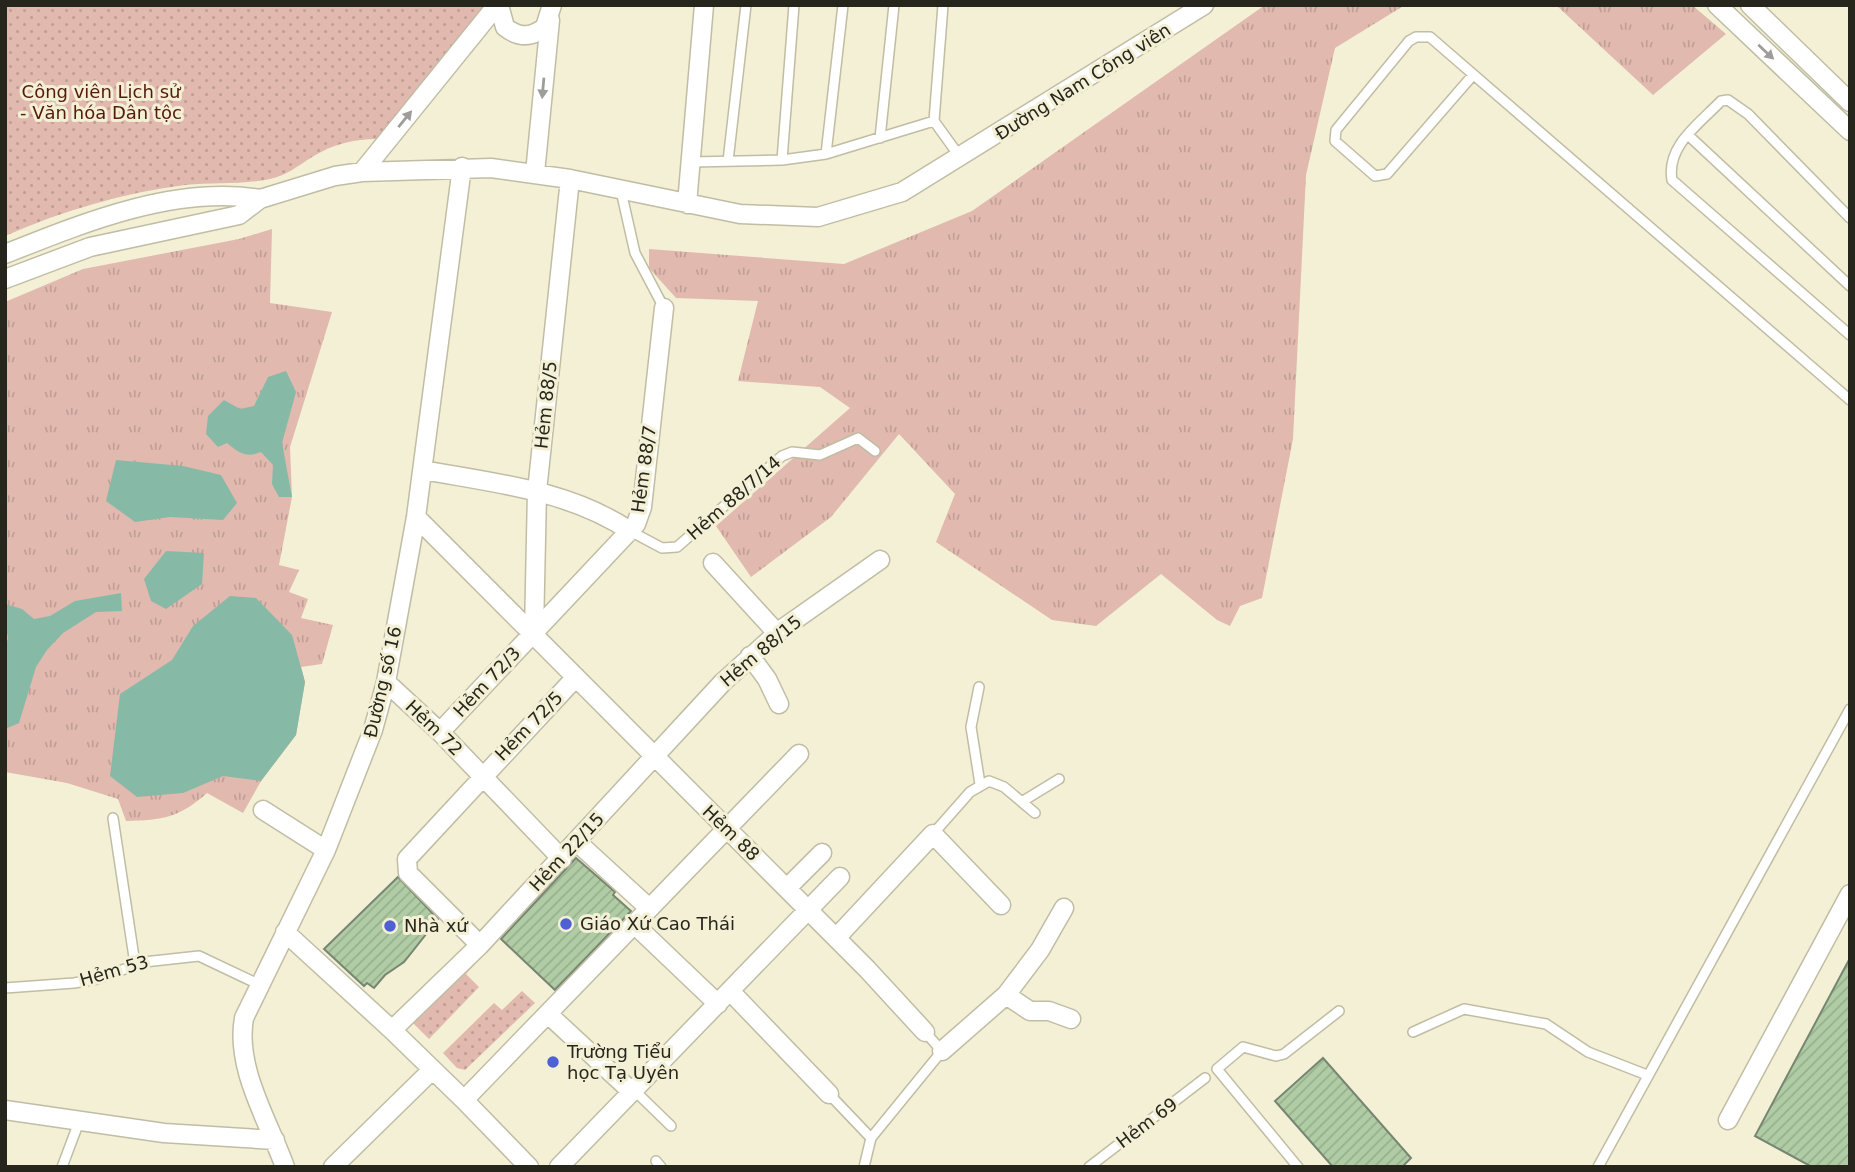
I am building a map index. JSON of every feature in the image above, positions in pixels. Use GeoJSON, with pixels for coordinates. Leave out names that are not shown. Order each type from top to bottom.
{"type":"FeatureCollection","features":[{"type":"Feature","properties":{"kind":"street"},"geometry":{"type":"LineString","coordinates":[[498,5],[505,27],[520,36],[538,33],[551,13]]}},
{"type":"Feature","properties":{"kind":"street"},"geometry":{"type":"LineString","coordinates":[[362,172],[498,5]]}},
{"type":"Feature","properties":{"kind":"street"},"geometry":{"type":"LineString","coordinates":[[687,204],[704,5]]}},
{"type":"Feature","properties":{"kind":"street","name":"Đường Nam Công viên"},"geometry":{"type":"LineString","coordinates":[[260,199],[335,176],[462,167],[535,173],[740,214],[818,217],[902,192],[961,158],[1204,5]]}},
{"type":"Feature","properties":{"kind":"street"},"geometry":{"type":"LineString","coordinates":[[1717,5],[1850,131]]}},
{"type":"Feature","properties":{"kind":"street"},"geometry":{"type":"LineString","coordinates":[[1742,30],[1754,9],[1850,102]]}},
{"type":"Feature","properties":{"kind":"street"},"geometry":{"type":"LineString","coordinates":[[535,173],[551,13]]}},
{"type":"Feature","properties":{"kind":"street","name":"Đường số 16"},"geometry":{"type":"LineString","coordinates":[[285,1167],[243,1059],[241,1045],[244,1018],[258,984],[326,850],[360,767],[386,682],[423,470],[462,167]]}},
{"type":"Feature","properties":{"kind":"street","name":"Hẻm 88/5"},"geometry":{"type":"LineString","coordinates":[[534,632],[537,491],[570,179]]}},
{"type":"Feature","properties":{"kind":"street"},"geometry":{"type":"LineString","coordinates":[[5,254],[85,224],[145,207],[237,195],[260,199]]}},
{"type":"Feature","properties":{"kind":"street"},"geometry":{"type":"LineString","coordinates":[[5,279],[90,247],[239,215],[260,199]]}},
{"type":"Feature","properties":{"kind":"street","name":"Hẻm 88/7"},"geometry":{"type":"LineString","coordinates":[[534,632],[630,531],[642,507],[664,307]]}},
{"type":"Feature","properties":{"kind":"street"},"geometry":{"type":"LineString","coordinates":[[423,470],[537,491],[565,499],[630,531]]}},
{"type":"Feature","properties":{"kind":"street","name":"Hẻm 88"},"geometry":{"type":"LineString","coordinates":[[416,517],[534,632],[925,1031]]}},
{"type":"Feature","properties":{"kind":"street","name":"Hẻm 88/15"},"geometry":{"type":"LineString","coordinates":[[654,757],[750,656],[880,560]]}},
{"type":"Feature","properties":{"kind":"street"},"geometry":{"type":"LineString","coordinates":[[713,563],[778,633]]}},
{"type":"Feature","properties":{"kind":"street","name":"Hẻm 72/3"},"geometry":{"type":"LineString","coordinates":[[440,732],[534,632]]}},
{"type":"Feature","properties":{"kind":"street"},"geometry":{"type":"LineString","coordinates":[[750,656],[767,679],[779,704]]}},
{"type":"Feature","properties":{"kind":"street","name":"Hẻm 72/5"},"geometry":{"type":"LineString","coordinates":[[480,945],[408,873],[406,867],[412,851],[576,677]]}},
{"type":"Feature","properties":{"kind":"street","name":"Hẻm 72"},"geometry":{"type":"LineString","coordinates":[[386,682],[440,732],[562,859]]}},
{"type":"Feature","properties":{"kind":"street"},"geometry":{"type":"LineString","coordinates":[[464,1100],[799,754]]}},
{"type":"Feature","properties":{"kind":"street","name":"Hẻm 22/15"},"geometry":{"type":"LineString","coordinates":[[392,1030],[480,945],[654,757]]}},
{"type":"Feature","properties":{"kind":"street"},"geometry":{"type":"LineString","coordinates":[[263,810],[326,850]]}},
{"type":"Feature","properties":{"kind":"street"},"geometry":{"type":"LineString","coordinates":[[836,938],[933,834],[1001,905]]}},
{"type":"Feature","properties":{"kind":"street"},"geometry":{"type":"LineString","coordinates":[[577,842],[649,908]]}},
{"type":"Feature","properties":{"kind":"street"},"geometry":{"type":"LineString","coordinates":[[787,888],[822,853]]}},
{"type":"Feature","properties":{"kind":"street"},"geometry":{"type":"LineString","coordinates":[[559,1167],[840,877]]}},
{"type":"Feature","properties":{"kind":"street"},"geometry":{"type":"LineString","coordinates":[[1728,1120],[1850,894]]}},
{"type":"Feature","properties":{"kind":"street"},"geometry":{"type":"LineString","coordinates":[[942,1051],[1006,995],[1040,950],[1064,908]]}},
{"type":"Feature","properties":{"kind":"street"},"geometry":{"type":"LineString","coordinates":[[634,924],[725,998],[829,1094]]}},
{"type":"Feature","properties":{"kind":"street"},"geometry":{"type":"LineString","coordinates":[[285,932],[392,1030],[529,1167]]}},
{"type":"Feature","properties":{"kind":"street"},"geometry":{"type":"LineString","coordinates":[[1006,995],[1030,1011],[1049,1011],[1071,1020]]}},
{"type":"Feature","properties":{"kind":"street"},"geometry":{"type":"LineString","coordinates":[[548,1014],[633,1091]]}},
{"type":"Feature","properties":{"kind":"street"},"geometry":{"type":"LineString","coordinates":[[333,1167],[431,1070]]}},
{"type":"Feature","properties":{"kind":"street"},"geometry":{"type":"LineString","coordinates":[[6,1111],[164,1133],[275,1140]]}},
{"type":"Feature","properties":{"kind":"lane"},"geometry":{"type":"LineString","coordinates":[[728,161],[746,5]]}},
{"type":"Feature","properties":{"kind":"lane"},"geometry":{"type":"LineString","coordinates":[[782,160],[794,5]]}},
{"type":"Feature","properties":{"kind":"lane"},"geometry":{"type":"LineString","coordinates":[[826,154],[843,5]]}},
{"type":"Feature","properties":{"kind":"lane"},"geometry":{"type":"LineString","coordinates":[[880,138],[894,5]]}},
{"type":"Feature","properties":{"kind":"lane"},"geometry":{"type":"LineString","coordinates":[[943,5],[934,121],[961,158]]}},
{"type":"Feature","properties":{"kind":"lane"},"geometry":{"type":"LineString","coordinates":[[1473,75],[1387,174],[1375,176],[1335,141],[1336,130],[1409,41],[1416,37],[1430,37],[1850,400]]}},
{"type":"Feature","properties":{"kind":"lane"},"geometry":{"type":"LineString","coordinates":[[1850,218],[1748,114],[1728,100],[1721,101],[1674,150],[1670,166],[1672,180],[1850,335]]}},
{"type":"Feature","properties":{"kind":"lane"},"geometry":{"type":"LineString","coordinates":[[691,162],[782,160],[826,154],[934,121]]}},
{"type":"Feature","properties":{"kind":"lane"},"geometry":{"type":"LineString","coordinates":[[1688,135],[1850,286]]}},
{"type":"Feature","properties":{"kind":"lane"},"geometry":{"type":"LineString","coordinates":[[621,191],[635,253],[664,307]]}},
{"type":"Feature","properties":{"kind":"lane","name":"Hẻm 88/7/14"},"geometry":{"type":"LineString","coordinates":[[630,531],[654,545],[669,549],[677,547],[782,456],[792,452],[820,456],[858,438],[875,452]]}},
{"type":"Feature","properties":{"kind":"lane"},"geometry":{"type":"LineString","coordinates":[[979,687],[971,727],[980,784]]}},
{"type":"Feature","properties":{"kind":"lane"},"geometry":{"type":"LineString","coordinates":[[1598,1167],[1850,709]]}},
{"type":"Feature","properties":{"kind":"lane"},"geometry":{"type":"LineString","coordinates":[[1023,801],[1059,779]]}},
{"type":"Feature","properties":{"kind":"lane"},"geometry":{"type":"LineString","coordinates":[[933,834],[980,784],[995,783],[1023,801],[1035,813]]}},
{"type":"Feature","properties":{"kind":"lane"},"geometry":{"type":"LineString","coordinates":[[113,818],[135,964]]}},
{"type":"Feature","properties":{"kind":"lane","name":"Hẻm 53"},"geometry":{"type":"LineString","coordinates":[[5,988],[74,983],[97,979],[135,964],[198,956],[258,984]]}},
{"type":"Feature","properties":{"kind":"lane"},"geometry":{"type":"LineString","coordinates":[[1413,1032],[1464,1009],[1546,1024],[1588,1052],[1647,1074]]}},
{"type":"Feature","properties":{"kind":"lane"},"geometry":{"type":"LineString","coordinates":[[1298,1167],[1218,1068],[1236,1052],[1250,1047],[1266,1055],[1284,1054],[1339,1010]]}},
{"type":"Feature","properties":{"kind":"lane","name":"Hẻm 88"},"geometry":{"type":"LineString","coordinates":[[925,1031],[942,1051]]}},
{"type":"Feature","properties":{"kind":"lane"},"geometry":{"type":"LineString","coordinates":[[864,1167],[871,1138],[942,1051]]}},
{"type":"Feature","properties":{"kind":"lane","name":"Hẻm 69"},"geometry":{"type":"LineString","coordinates":[[1089,1167],[1205,1078]]}},
{"type":"Feature","properties":{"kind":"lane"},"geometry":{"type":"LineString","coordinates":[[633,1091],[671,1126]]}},
{"type":"Feature","properties":{"kind":"lane"},"geometry":{"type":"LineString","coordinates":[[829,1094],[871,1138]]}},
{"type":"Feature","properties":{"kind":"lane"},"geometry":{"type":"LineString","coordinates":[[62,1167],[79,1122]]}},
{"type":"Feature","properties":{"kind":"green space","name":"Công viên Lịch sử - Văn hóa Dân tộc"},"geometry":{"type":"Polygon","coordinates":[[[5,5],[492,5],[384,139],[365,139],[338,145],[320,152],[287,173],[270,179],[185,185],[138,193],[70,211],[5,236],[5,5]]]}},
{"type":"Feature","properties":{"kind":"green space"},"geometry":{"type":"Polygon","coordinates":[[[1265,5],[1405,5],[1335,48],[1306,175],[1293,439],[1262,598],[1240,606],[1230,626],[1217,620],[1161,574],[1096,626],[1052,620],[936,542],[955,494],[899,434],[831,517],[751,577],[716,526],[850,408],[820,387],[738,381],[758,301],[676,298],[649,268],[649,249],[844,264],[972,211],[1265,5]]]}},
{"type":"Feature","properties":{"kind":"green space"},"geometry":{"type":"Polygon","coordinates":[[[1556,5],[1692,5],[1726,34],[1653,95],[1556,5]]]}},
{"type":"Feature","properties":{"kind":"green space"},"geometry":{"type":"Polygon","coordinates":[[[272,229],[270,303],[332,312],[290,447],[292,497],[279,565],[299,570],[289,592],[308,599],[301,618],[333,625],[322,664],[301,667],[305,682],[296,735],[261,781],[243,813],[207,793],[179,813],[150,820],[126,821],[118,799],[67,783],[5,772],[5,302],[83,269],[239,239],[272,229]]]}},
{"type":"Feature","properties":{"kind":"green space"},"geometry":{"type":"Polygon","coordinates":[[[468,958],[475,964],[466,974],[479,987],[429,1039],[409,1019],[468,958]]]}},
{"type":"Feature","properties":{"kind":"green space"},"geometry":{"type":"Polygon","coordinates":[[[522,991],[535,1003],[465,1070],[457,1068],[443,1053],[494,1003],[502,1010],[522,991]]]}},
{"type":"Feature","properties":{"kind":"shaded area"},"geometry":{"type":"Polygon","coordinates":[[[286,371],[296,392],[282,443],[292,497],[279,497],[272,484],[273,465],[261,452],[251,455],[243,453],[227,443],[218,447],[206,434],[208,416],[224,400],[240,409],[254,406],[268,377],[286,371]]]}},
{"type":"Feature","properties":{"kind":"shaded area"},"geometry":{"type":"Polygon","coordinates":[[[116,460],[183,466],[221,475],[237,503],[223,520],[170,517],[135,522],[106,501],[116,460]]]}},
{"type":"Feature","properties":{"kind":"shaded area"},"geometry":{"type":"Polygon","coordinates":[[[166,551],[204,553],[202,584],[166,609],[151,601],[144,579],[166,551]]]}},
{"type":"Feature","properties":{"kind":"shaded area"},"geometry":{"type":"Polygon","coordinates":[[[121,593],[122,611],[96,612],[63,633],[47,650],[36,667],[19,723],[5,729],[5,641],[9,640],[5,626],[5,604],[22,609],[34,619],[50,616],[75,601],[121,593]]]}},
{"type":"Feature","properties":{"kind":"shaded area"},"geometry":{"type":"Polygon","coordinates":[[[230,596],[256,598],[292,635],[305,682],[296,735],[261,781],[223,776],[183,793],[137,797],[110,776],[120,694],[172,660],[193,626],[230,596]]]}},
{"type":"Feature","properties":{"kind":"building","name":"Giáo Xứ Cao Thái"},"geometry":{"type":"Polygon","coordinates":[[[576,858],[615,892],[613,895],[631,911],[555,990],[501,939],[576,858]]]}},
{"type":"Feature","properties":{"kind":"building","name":"Nhà xứ"},"geometry":{"type":"Polygon","coordinates":[[[398,877],[438,919],[404,962],[385,975],[374,988],[367,983],[364,986],[324,949],[398,877]]]}},
{"type":"Feature","properties":{"kind":"building"},"geometry":{"type":"Polygon","coordinates":[[[1850,958],[1850,1167],[1812,1167],[1755,1136],[1850,958]]]}},
{"type":"Feature","properties":{"kind":"building"},"geometry":{"type":"Polygon","coordinates":[[[1323,1058],[1411,1158],[1402,1167],[1333,1167],[1275,1101],[1323,1058]]]}},
{"type":"Feature","properties":{"kind":"place","name":"Giáo Xứ Cao Thái"},"geometry":{"type":"Point","coordinates":[566,924]}},
{"type":"Feature","properties":{"kind":"place","name":"Nhà xứ"},"geometry":{"type":"Point","coordinates":[390,926]}},
{"type":"Feature","properties":{"kind":"place","name":"Trường Tiểu học Tạ Uyên"},"geometry":{"type":"Point","coordinates":[553,1062]}}]}
